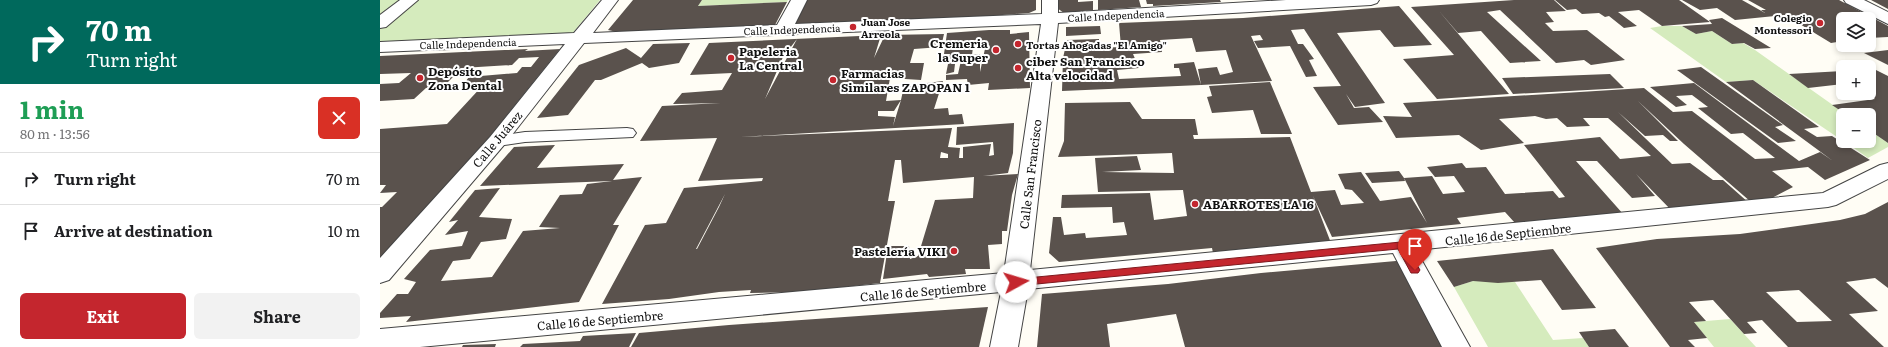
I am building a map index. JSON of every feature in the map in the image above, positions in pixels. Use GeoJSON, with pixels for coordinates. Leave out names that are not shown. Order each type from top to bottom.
{"type":"FeatureCollection","features":[{"type":"Feature","properties":{"kind":"street"},"geometry":{"type":"LineString","coordinates":[[380,23],[410,0]]}},
{"type":"Feature","properties":{"kind":"street","name":"Calle Juárez"},"geometry":{"type":"LineString","coordinates":[[380,274],[497,141],[610,0]]}},
{"type":"Feature","properties":{"kind":"street"},"geometry":{"type":"LineString","coordinates":[[783,30],[799,0]]}},
{"type":"Feature","properties":{"kind":"street","name":"Calle Independencia"},"geometry":{"type":"LineString","coordinates":[[380,47],[783,30],[1050,9],[1371,0]]}},
{"type":"Feature","properties":{"kind":"street"},"geometry":{"type":"LineString","coordinates":[[1852,0],[1888,19]]}},
{"type":"Feature","properties":{"kind":"street","name":"Calle San Francisco"},"geometry":{"type":"LineString","coordinates":[[1004,347],[1016,282],[1050,9]]}},
{"type":"Feature","properties":{"kind":"street","name":"Calle 16 de Septiembre"},"geometry":{"type":"LineString","coordinates":[[380,340],[1401,245],[1828,200],[1888,170]]}},
{"type":"Feature","properties":{"kind":"street"},"geometry":{"type":"LineString","coordinates":[[1401,245],[1456,347]]}},
{"type":"Feature","properties":{"kind":"lane"},"geometry":{"type":"LineString","coordinates":[[497,141],[526,137],[627,133]]}},
{"type":"Feature","properties":{"kind":"green space"},"geometry":{"type":"Polygon","coordinates":[[[380,0],[600,0],[571,35],[380,43],[380,0]]]}},
{"type":"Feature","properties":{"kind":"green space"},"geometry":{"type":"Polygon","coordinates":[[[702,0],[788,0],[787,2],[698,6],[702,0]]]}},
{"type":"Feature","properties":{"kind":"green space"},"geometry":{"type":"Polygon","coordinates":[[[1662,26],[1682,26],[1696,34],[1712,31],[1732,44],[1743,43],[1837,108],[1836,136],[1753,80],[1726,82],[1650,28],[1662,26]]]}},
{"type":"Feature","properties":{"kind":"green space"},"geometry":{"type":"Polygon","coordinates":[[[1876,135],[1888,143],[1888,147],[1868,158],[1854,148],[1876,148],[1876,135]]]}},
{"type":"Feature","properties":{"kind":"green space"},"geometry":{"type":"Polygon","coordinates":[[[1473,281],[1515,282],[1553,340],[1583,338],[1589,347],[1488,347],[1454,287],[1473,281]]]}},
{"type":"Feature","properties":{"kind":"green space"},"geometry":{"type":"Polygon","coordinates":[[[1730,319],[1756,347],[1714,347],[1694,322],[1730,319]]]}},
{"type":"Feature","properties":{"kind":"building"},"geometry":{"type":"Polygon","coordinates":[[[633,0],[702,0],[698,6],[787,2],[775,25],[695,28],[657,32],[617,32],[608,30],[633,0]]]}},
{"type":"Feature","properties":{"kind":"building"},"geometry":{"type":"Polygon","coordinates":[[[801,0],[1036,0],[1036,10],[1029,13],[990,16],[787,26],[801,0]]]}},
{"type":"Feature","properties":{"kind":"building"},"geometry":{"type":"Polygon","coordinates":[[[1057,0],[1078,0],[1078,2],[1093,1],[1093,10],[1064,13],[1057,8],[1057,0]]]}},
{"type":"Feature","properties":{"kind":"building"},"geometry":{"type":"Polygon","coordinates":[[[1098,0],[1139,0],[1141,7],[1098,10],[1098,0]]]}},
{"type":"Feature","properties":{"kind":"building"},"geometry":{"type":"Polygon","coordinates":[[[1146,0],[1220,0],[1221,2],[1153,6],[1153,4],[1147,4],[1146,0]]]}},
{"type":"Feature","properties":{"kind":"building"},"geometry":{"type":"Polygon","coordinates":[[[1514,0],[1554,0],[1566,11],[1546,12],[1554,22],[1545,23],[1553,31],[1587,30],[1625,60],[1591,65],[1584,60],[1556,63],[1500,10],[1487,12],[1541,61],[1510,63],[1481,31],[1458,33],[1439,11],[1509,94],[1437,99],[1403,59],[1454,55],[1411,7],[1514,0]]]}},
{"type":"Feature","properties":{"kind":"building"},"geometry":{"type":"Polygon","coordinates":[[[1555,0],[1679,0],[1710,22],[1662,26],[1639,10],[1618,12],[1637,26],[1624,28],[1609,16],[1605,17],[1599,13],[1582,14],[1576,9],[1567,10],[1555,0]]]}},
{"type":"Feature","properties":{"kind":"building"},"geometry":{"type":"Polygon","coordinates":[[[1682,0],[1742,0],[1765,13],[1761,10],[1766,10],[1748,0],[1839,0],[1862,12],[1836,12],[1836,42],[1831,43],[1785,15],[1735,20],[1717,8],[1700,10],[1682,0]]]}},
{"type":"Feature","properties":{"kind":"building"},"geometry":{"type":"Polygon","coordinates":[[[1871,0],[1888,0],[1888,9],[1871,0]]]}},
{"type":"Feature","properties":{"kind":"building"},"geometry":{"type":"Polygon","coordinates":[[[1399,6],[1432,45],[1394,47],[1380,30],[1337,33],[1385,103],[1355,107],[1346,94],[1354,108],[1369,107],[1383,122],[1338,125],[1313,87],[1341,86],[1304,29],[1291,30],[1298,44],[1303,44],[1314,59],[1309,60],[1317,76],[1306,77],[1290,46],[1258,48],[1254,41],[1263,40],[1260,35],[1251,36],[1272,81],[1201,85],[1062,91],[1063,58],[1067,40],[1099,39],[1099,48],[1121,47],[1119,23],[1243,18],[1399,6]],[[1192,38],[1160,40],[1162,52],[1133,54],[1139,68],[1117,70],[1119,79],[1181,76],[1179,68],[1174,68],[1174,64],[1194,62],[1201,85],[1198,69],[1217,67],[1220,75],[1233,72],[1226,50],[1196,52],[1192,38]]]}},
{"type":"Feature","properties":{"kind":"building"},"geometry":{"type":"Polygon","coordinates":[[[1722,18],[1771,48],[1755,49],[1744,43],[1732,44],[1712,31],[1696,34],[1682,26],[1712,24],[1709,20],[1722,18]]]}},
{"type":"Feature","properties":{"kind":"building"},"geometry":{"type":"Polygon","coordinates":[[[1876,20],[1888,26],[1888,37],[1876,38],[1876,20]]]}},
{"type":"Feature","properties":{"kind":"building"},"geometry":{"type":"Polygon","coordinates":[[[1100,26],[1101,34],[1066,36],[1066,27],[1100,26]]]}},
{"type":"Feature","properties":{"kind":"building"},"geometry":{"type":"Polygon","coordinates":[[[989,30],[1010,30],[1010,34],[1029,32],[1030,88],[988,90],[989,83],[968,85],[967,79],[946,80],[946,75],[958,74],[962,56],[956,56],[954,72],[946,74],[950,54],[944,54],[947,33],[989,30]],[[986,44],[969,45],[973,47],[972,55],[980,54],[980,72],[986,44]]]}},
{"type":"Feature","properties":{"kind":"building"},"geometry":{"type":"Polygon","coordinates":[[[944,34],[941,47],[914,49],[910,63],[924,63],[921,80],[890,78],[886,101],[901,100],[904,86],[943,81],[934,109],[948,108],[949,115],[962,114],[964,124],[740,137],[952,128],[948,147],[960,148],[959,158],[963,158],[963,147],[991,144],[989,156],[994,155],[993,142],[956,145],[957,127],[1014,123],[1013,153],[1008,173],[983,176],[1018,174],[1012,195],[1007,231],[1002,231],[1002,244],[988,245],[990,269],[965,269],[966,274],[929,277],[927,274],[883,279],[888,246],[909,246],[910,259],[918,256],[935,200],[973,198],[974,177],[903,183],[901,160],[895,160],[888,201],[895,201],[880,283],[802,292],[750,293],[751,290],[719,292],[669,299],[602,304],[645,225],[666,223],[684,188],[762,181],[763,178],[698,181],[717,138],[640,141],[662,106],[721,103],[673,104],[682,93],[722,90],[732,73],[690,75],[709,43],[881,35],[874,58],[885,35],[944,34]],[[797,39],[783,57],[765,99],[797,39]],[[901,100],[894,111],[878,111],[878,116],[895,117],[893,126],[901,100]],[[941,152],[940,158],[948,158],[948,154],[941,152]],[[725,194],[696,249],[697,249],[725,194]]]}},
{"type":"Feature","properties":{"kind":"building"},"geometry":{"type":"Polygon","coordinates":[[[690,43],[679,63],[649,68],[642,63],[601,80],[595,80],[568,115],[537,118],[579,65],[626,48],[641,58],[653,44],[690,43]]]}},
{"type":"Feature","properties":{"kind":"building"},"geometry":{"type":"Polygon","coordinates":[[[528,49],[525,51],[560,49],[475,155],[380,263],[380,207],[382,207],[397,192],[380,193],[386,185],[380,185],[380,129],[447,124],[484,84],[462,86],[469,77],[517,73],[522,67],[531,67],[539,57],[519,58],[512,65],[462,68],[444,86],[426,88],[414,99],[380,101],[380,84],[399,83],[411,73],[380,74],[380,56],[528,49]]]}},
{"type":"Feature","properties":{"kind":"building"},"geometry":{"type":"Polygon","coordinates":[[[1888,50],[1888,65],[1864,53],[1888,50]]]}},
{"type":"Feature","properties":{"kind":"building"},"geometry":{"type":"Polygon","coordinates":[[[1701,67],[1783,125],[1775,127],[1796,141],[1778,143],[1677,70],[1701,67]]]}},
{"type":"Feature","properties":{"kind":"building"},"geometry":{"type":"Polygon","coordinates":[[[1876,70],[1888,76],[1888,143],[1876,135],[1876,108],[1836,108],[1832,105],[1876,100],[1876,70]]]}},
{"type":"Feature","properties":{"kind":"building"},"geometry":{"type":"Polygon","coordinates":[[[1836,71],[1836,85],[1808,88],[1789,74],[1836,71]]]}},
{"type":"Feature","properties":{"kind":"building"},"geometry":{"type":"Polygon","coordinates":[[[1610,74],[1624,88],[1513,94],[1502,78],[1610,74]]]}},
{"type":"Feature","properties":{"kind":"building"},"geometry":{"type":"Polygon","coordinates":[[[1753,80],[1819,127],[1804,129],[1817,137],[1832,136],[1836,139],[1836,148],[1851,148],[1870,160],[1825,180],[1808,167],[1772,171],[1793,187],[1768,200],[1751,202],[1684,144],[1638,101],[1678,141],[1670,141],[1663,135],[1645,136],[1618,112],[1672,164],[1690,163],[1713,180],[1723,180],[1749,203],[1674,213],[1636,174],[1655,196],[1632,198],[1597,161],[1576,161],[1624,215],[1515,223],[1505,212],[1457,218],[1461,224],[1332,237],[1313,196],[1331,243],[1213,253],[1212,248],[1059,262],[1049,253],[1053,217],[1061,217],[1064,235],[1085,233],[1086,238],[1127,235],[1124,222],[1113,223],[1112,207],[1061,208],[1062,195],[1150,193],[1154,220],[1187,216],[1183,190],[1098,192],[1095,158],[1137,156],[1141,170],[1102,172],[1174,173],[1172,153],[1058,157],[1064,141],[1065,103],[1130,102],[1142,119],[1195,119],[1198,135],[1193,135],[1194,139],[1290,137],[1311,192],[1335,190],[1341,205],[1364,203],[1352,190],[1345,189],[1338,174],[1361,172],[1380,201],[1411,197],[1427,223],[1404,178],[1432,176],[1443,194],[1465,192],[1454,176],[1435,177],[1427,167],[1462,163],[1466,168],[1486,167],[1505,194],[1553,191],[1559,198],[1565,197],[1524,145],[1600,137],[1620,159],[1651,156],[1608,118],[1583,118],[1590,126],[1567,127],[1557,118],[1546,119],[1535,116],[1499,119],[1524,143],[1481,150],[1459,135],[1396,138],[1383,116],[1412,117],[1403,103],[1644,88],[1673,112],[1692,111],[1755,159],[1775,158],[1743,133],[1731,134],[1698,108],[1708,107],[1692,95],[1676,96],[1687,105],[1676,107],[1650,87],[1694,83],[1799,161],[1820,152],[1833,161],[1726,82],[1753,80]]]}},
{"type":"Feature","properties":{"kind":"building"},"geometry":{"type":"Polygon","coordinates":[[[1270,82],[1292,134],[1261,134],[1253,110],[1212,113],[1207,97],[1212,96],[1209,86],[1270,82]]]}},
{"type":"Feature","properties":{"kind":"building"},"geometry":{"type":"Polygon","coordinates":[[[555,145],[537,168],[624,164],[613,180],[642,177],[613,225],[619,225],[579,302],[406,322],[411,316],[380,318],[380,313],[397,294],[408,294],[416,282],[404,279],[430,250],[462,246],[468,231],[445,235],[458,220],[449,222],[475,190],[500,188],[479,217],[512,219],[506,239],[481,242],[470,259],[453,261],[441,281],[492,277],[523,231],[560,228],[539,227],[560,195],[582,194],[587,184],[612,181],[480,186],[514,147],[555,145]]]}},
{"type":"Feature","properties":{"kind":"building"},"geometry":{"type":"Polygon","coordinates":[[[1399,171],[1405,181],[1372,183],[1365,173],[1399,171]]]}},
{"type":"Feature","properties":{"kind":"building"},"geometry":{"type":"Polygon","coordinates":[[[1888,202],[1888,288],[1875,278],[1846,282],[1878,311],[1849,314],[1884,347],[1788,347],[1762,320],[1747,322],[1757,333],[1744,334],[1713,300],[1689,302],[1706,321],[1694,322],[1707,338],[1688,340],[1695,347],[1670,347],[1596,248],[1657,239],[1740,234],[1840,220],[1865,214],[1888,202]],[[1799,290],[1766,292],[1797,322],[1832,321],[1799,290]]]}},
{"type":"Feature","properties":{"kind":"building"},"geometry":{"type":"Polygon","coordinates":[[[1553,249],[1596,308],[1562,310],[1541,280],[1498,283],[1473,281],[1454,287],[1437,261],[1553,249]]]}},
{"type":"Feature","properties":{"kind":"building"},"geometry":{"type":"Polygon","coordinates":[[[1407,260],[1454,347],[1185,347],[1176,314],[1107,324],[1110,347],[1037,347],[1042,294],[1168,284],[1261,273],[1407,260]]]}},
{"type":"Feature","properties":{"kind":"building"},"geometry":{"type":"Polygon","coordinates":[[[988,307],[979,347],[631,347],[639,333],[729,325],[988,307]]]}},
{"type":"Feature","properties":{"kind":"building"},"geometry":{"type":"Polygon","coordinates":[[[1615,329],[1629,347],[1589,347],[1579,332],[1615,329]]]}},
{"type":"Feature","properties":{"kind":"building"},"geometry":{"type":"Polygon","coordinates":[[[636,333],[629,347],[520,347],[523,344],[580,341],[583,336],[636,333]]]}},
{"type":"Feature","properties":{"kind":"building"},"geometry":{"type":"Polygon","coordinates":[[[496,344],[495,347],[462,347],[463,345],[496,344]]]}},
{"type":"Feature","properties":{"kind":"place","name":"Colegio Montessori"},"geometry":{"type":"Point","coordinates":[1820,23]}},
{"type":"Feature","properties":{"kind":"place","name":"Juan Jose Arreola"},"geometry":{"type":"Point","coordinates":[853,27]}},
{"type":"Feature","properties":{"kind":"place","name":"Tortas Ahogadas \"El Amigo\""},"geometry":{"type":"Point","coordinates":[1018,44]}},
{"type":"Feature","properties":{"kind":"place","name":"Cremeria la Super"},"geometry":{"type":"Point","coordinates":[996,50]}},
{"type":"Feature","properties":{"kind":"place","name":"Papeleria La Central"},"geometry":{"type":"Point","coordinates":[731,58]}},
{"type":"Feature","properties":{"kind":"place","name":"ciber San Francisco Alta velocidad"},"geometry":{"type":"Point","coordinates":[1018,68]}},
{"type":"Feature","properties":{"kind":"place","name":"Depósito Zona Dental"},"geometry":{"type":"Point","coordinates":[420,78]}},
{"type":"Feature","properties":{"kind":"place","name":"Farmacias Similares ZAPOPAN 1"},"geometry":{"type":"Point","coordinates":[833,80]}},
{"type":"Feature","properties":{"kind":"place","name":"ABARROTES LA 16"},"geometry":{"type":"Point","coordinates":[1195,204]}},
{"type":"Feature","properties":{"kind":"place","name":"Pastelería VIKI"},"geometry":{"type":"Point","coordinates":[954,251]}},
{"type":"Feature","properties":{"kind":"route"},"geometry":{"type":"LineString","coordinates":[[1016,282],[1401,245],[1415,270]]}}]}
